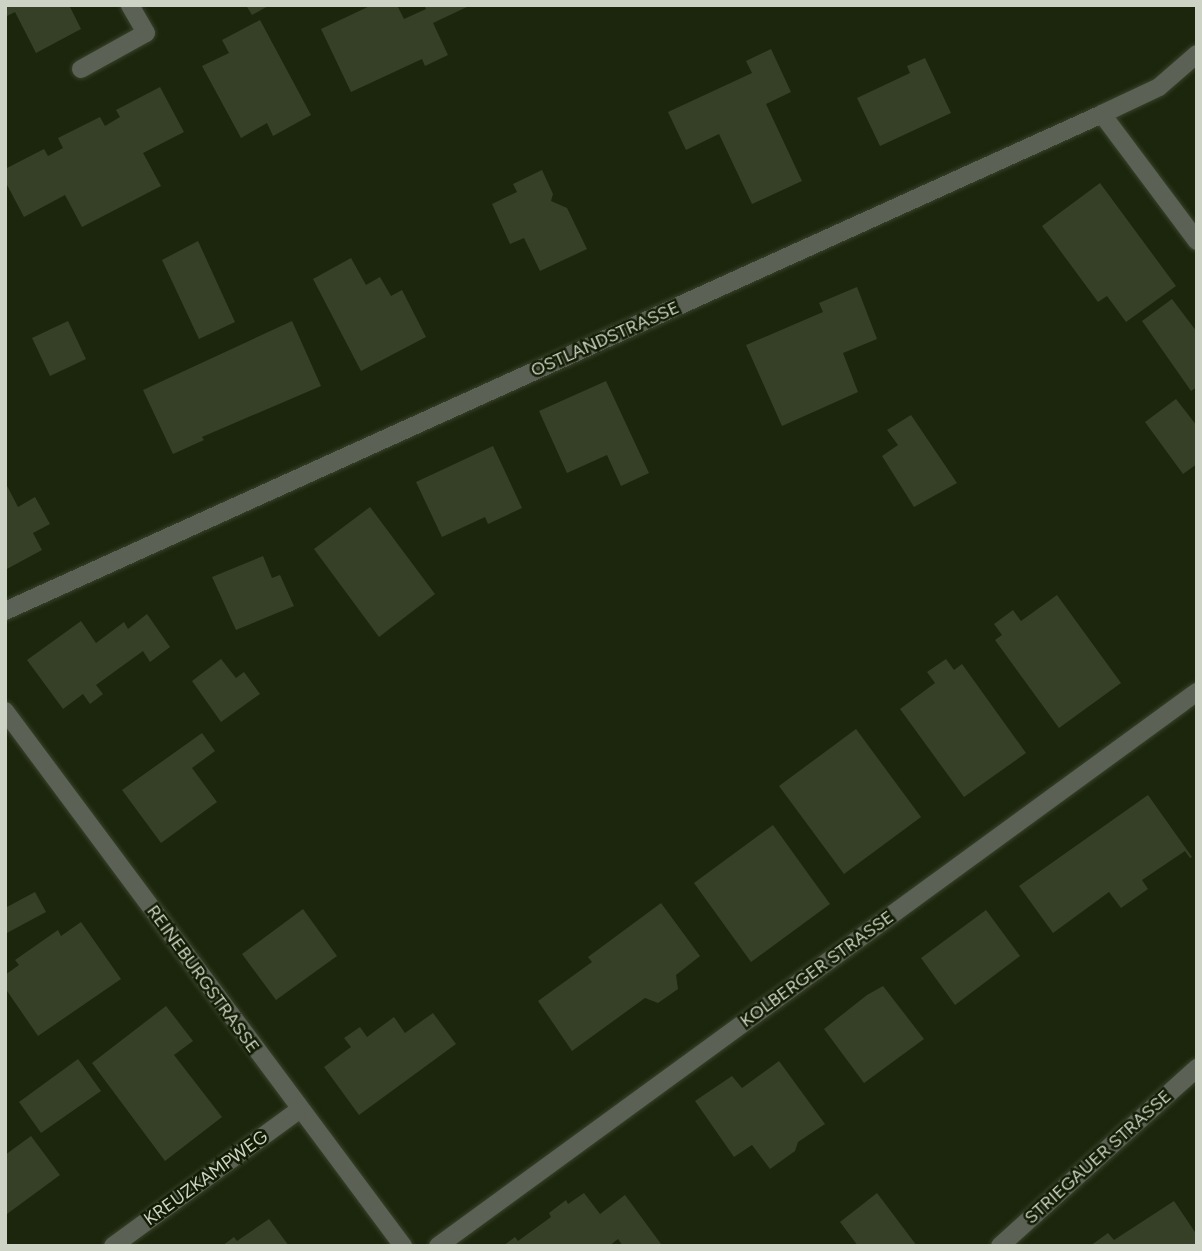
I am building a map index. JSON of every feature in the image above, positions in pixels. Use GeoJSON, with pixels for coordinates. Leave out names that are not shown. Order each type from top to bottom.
{"type":"FeatureCollection","features":[{"type":"Feature","properties":{"kind":"street"},"geometry":{"type":"LineString","coordinates":[[80,69],[145,33],[130,5]]}},
{"type":"Feature","properties":{"kind":"street","name":"OSTLANDSTRASSE"},"geometry":{"type":"LineString","coordinates":[[5,611],[1102,114],[1159,87],[1197,54]]}},
{"type":"Feature","properties":{"kind":"street"},"geometry":{"type":"LineString","coordinates":[[1102,114],[1197,241]]}},
{"type":"Feature","properties":{"kind":"street","name":"KOLBERGER STRASSE"},"geometry":{"type":"LineString","coordinates":[[438,1246],[1197,692]]}},
{"type":"Feature","properties":{"kind":"street","name":"REINEBURGSTRASSE"},"geometry":{"type":"LineString","coordinates":[[5,711],[299,1110],[403,1246]]}},
{"type":"Feature","properties":{"kind":"street","name":"STRIEGAUER STRASSE"},"geometry":{"type":"LineString","coordinates":[[1000,1246],[1197,1068]]}},
{"type":"Feature","properties":{"kind":"street","name":"KREUZKAMPWEG"},"geometry":{"type":"LineString","coordinates":[[113,1246],[299,1110]]}},
{"type":"Feature","properties":{"kind":"building"},"geometry":{"type":"Polygon","coordinates":[[[5,5],[69,5],[81,29],[36,53],[15,12],[5,17],[5,5]]]}},
{"type":"Feature","properties":{"kind":"building"},"geometry":{"type":"Polygon","coordinates":[[[246,5],[270,5],[252,15],[246,5]]]}},
{"type":"Feature","properties":{"kind":"building"},"geometry":{"type":"Polygon","coordinates":[[[372,5],[397,5],[404,19],[426,9],[424,5],[471,5],[433,23],[448,55],[425,66],[422,59],[351,92],[321,29],[372,5]]]}},
{"type":"Feature","properties":{"kind":"building"},"geometry":{"type":"Polygon","coordinates":[[[260,20],[311,115],[273,136],[267,123],[241,138],[202,66],[229,53],[222,40],[260,20]]]}},
{"type":"Feature","properties":{"kind":"building"},"geometry":{"type":"Polygon","coordinates":[[[771,49],[791,92],[766,104],[802,181],[752,204],[719,134],[686,150],[668,112],[752,73],[746,61],[771,49]]]}},
{"type":"Feature","properties":{"kind":"building"},"geometry":{"type":"Polygon","coordinates":[[[925,58],[951,113],[880,146],[857,98],[910,73],[907,66],[925,58]]]}},
{"type":"Feature","properties":{"kind":"building"},"geometry":{"type":"Polygon","coordinates":[[[160,87],[184,132],[143,153],[161,186],[82,227],[65,195],[24,217],[5,181],[5,169],[44,149],[48,156],[63,148],[58,138],[100,117],[105,126],[120,117],[116,110],[160,87]]]}},
{"type":"Feature","properties":{"kind":"building"},"geometry":{"type":"Polygon","coordinates":[[[542,170],[553,194],[551,201],[567,208],[587,249],[540,271],[524,238],[510,244],[492,204],[517,192],[513,184],[542,170]]]}},
{"type":"Feature","properties":{"kind":"building"},"geometry":{"type":"Polygon","coordinates":[[[1100,183],[1176,286],[1126,322],[1107,296],[1098,302],[1042,226],[1100,183]]]}},
{"type":"Feature","properties":{"kind":"building"},"geometry":{"type":"Polygon","coordinates":[[[198,241],[235,322],[199,339],[162,260],[198,241]]]}},
{"type":"Feature","properties":{"kind":"building"},"geometry":{"type":"Polygon","coordinates":[[[351,258],[366,285],[380,277],[391,296],[402,290],[426,337],[361,371],[313,279],[351,258]]]}},
{"type":"Feature","properties":{"kind":"building"},"geometry":{"type":"Polygon","coordinates":[[[857,287],[877,339],[843,353],[858,392],[782,426],[746,345],[823,312],[819,303],[857,287]]]}},
{"type":"Feature","properties":{"kind":"building"},"geometry":{"type":"Polygon","coordinates":[[[1172,299],[1197,332],[1197,387],[1191,391],[1142,321],[1172,299]]]}},
{"type":"Feature","properties":{"kind":"building"},"geometry":{"type":"Polygon","coordinates":[[[68,321],[86,359],[50,376],[32,338],[68,321]]]}},
{"type":"Feature","properties":{"kind":"building"},"geometry":{"type":"Polygon","coordinates":[[[292,321],[321,386],[202,437],[204,440],[173,454],[143,390],[292,321]]]}},
{"type":"Feature","properties":{"kind":"building"},"geometry":{"type":"Polygon","coordinates":[[[606,381],[649,473],[621,486],[607,455],[567,473],[539,411],[606,381]]]}},
{"type":"Feature","properties":{"kind":"building"},"geometry":{"type":"Polygon","coordinates":[[[1176,399],[1197,426],[1197,464],[1183,474],[1145,422],[1176,399]]]}},
{"type":"Feature","properties":{"kind":"building"},"geometry":{"type":"Polygon","coordinates":[[[911,415],[957,483],[914,507],[882,456],[898,445],[887,430],[911,415]]]}},
{"type":"Feature","properties":{"kind":"building"},"geometry":{"type":"Polygon","coordinates":[[[493,446],[522,508],[488,524],[485,517],[442,537],[416,482],[493,446]]]}},
{"type":"Feature","properties":{"kind":"building"},"geometry":{"type":"Polygon","coordinates":[[[5,482],[18,507],[35,497],[50,524],[33,533],[42,550],[5,570],[5,482]]]}},
{"type":"Feature","properties":{"kind":"building"},"geometry":{"type":"Polygon","coordinates":[[[370,507],[435,594],[379,637],[314,549],[370,507]]]}},
{"type":"Feature","properties":{"kind":"building"},"geometry":{"type":"Polygon","coordinates":[[[263,556],[272,578],[280,575],[294,606],[236,630],[212,577],[263,556]]]}},
{"type":"Feature","properties":{"kind":"building"},"geometry":{"type":"Polygon","coordinates":[[[1057,595],[1121,683],[1059,728],[995,640],[1002,635],[994,624],[1013,610],[1021,621],[1057,595]]]}},
{"type":"Feature","properties":{"kind":"building"},"geometry":{"type":"Polygon","coordinates":[[[147,614],[170,647],[150,662],[143,651],[96,685],[103,694],[90,704],[83,694],[63,709],[27,660],[81,621],[96,643],[124,622],[128,629],[147,614]]]}},
{"type":"Feature","properties":{"kind":"building"},"geometry":{"type":"Polygon","coordinates":[[[221,659],[236,678],[244,672],[260,694],[221,722],[192,681],[221,659]]]}},
{"type":"Feature","properties":{"kind":"building"},"geometry":{"type":"Polygon","coordinates":[[[946,659],[954,670],[962,664],[1026,753],[964,797],[900,709],[935,683],[927,672],[946,659]]]}},
{"type":"Feature","properties":{"kind":"building"},"geometry":{"type":"Polygon","coordinates":[[[856,729],[921,817],[844,874],[779,786],[856,729]]]}},
{"type":"Feature","properties":{"kind":"building"},"geometry":{"type":"Polygon","coordinates":[[[202,733],[215,751],[192,768],[217,802],[161,843],[122,790],[202,733]]]}},
{"type":"Feature","properties":{"kind":"building"},"geometry":{"type":"Polygon","coordinates":[[[1148,795],[1192,857],[1185,851],[1142,880],[1148,889],[1121,908],[1109,892],[1053,933],[1019,886],[1148,795]]]}},
{"type":"Feature","properties":{"kind":"building"},"geometry":{"type":"Polygon","coordinates":[[[773,825],[830,904],[751,962],[694,883],[773,825]]]}},
{"type":"Feature","properties":{"kind":"building"},"geometry":{"type":"Polygon","coordinates":[[[35,892],[46,912],[5,934],[5,908],[35,892]]]}},
{"type":"Feature","properties":{"kind":"building"},"geometry":{"type":"Polygon","coordinates":[[[661,903],[700,956],[676,975],[678,989],[658,1003],[645,998],[572,1051],[538,1001],[592,962],[588,957],[661,903]]]}},
{"type":"Feature","properties":{"kind":"building"},"geometry":{"type":"Polygon","coordinates":[[[303,909],[337,956],[276,1000],[242,954],[303,909]]]}},
{"type":"Feature","properties":{"kind":"building"},"geometry":{"type":"Polygon","coordinates":[[[986,910],[1020,956],[955,1005],[921,958],[986,910]]]}},
{"type":"Feature","properties":{"kind":"building"},"geometry":{"type":"Polygon","coordinates":[[[81,922],[121,979],[38,1036],[5,988],[5,975],[19,965],[15,960],[58,930],[61,936],[81,922]]]}},
{"type":"Feature","properties":{"kind":"building"},"geometry":{"type":"Polygon","coordinates":[[[883,986],[924,1039],[864,1083],[824,1029],[867,995],[883,986]]]}},
{"type":"Feature","properties":{"kind":"building"},"geometry":{"type":"Polygon","coordinates":[[[166,1006],[193,1041],[174,1055],[222,1117],[165,1161],[92,1063],[166,1006]]]}},
{"type":"Feature","properties":{"kind":"building"},"geometry":{"type":"Polygon","coordinates":[[[433,1013],[456,1044],[359,1115],[324,1067],[351,1047],[344,1038],[360,1027],[367,1037],[394,1017],[405,1033],[433,1013]]]}},
{"type":"Feature","properties":{"kind":"building"},"geometry":{"type":"Polygon","coordinates":[[[78,1059],[101,1091],[41,1133],[19,1102],[78,1059]]]}},
{"type":"Feature","properties":{"kind":"building"},"geometry":{"type":"Polygon","coordinates":[[[779,1061],[825,1124],[798,1142],[795,1151],[770,1169],[752,1145],[734,1157],[695,1101],[732,1076],[742,1088],[779,1061]]]}},
{"type":"Feature","properties":{"kind":"building"},"geometry":{"type":"Polygon","coordinates":[[[31,1136],[60,1175],[7,1214],[5,1155],[31,1136]]]}},
{"type":"Feature","properties":{"kind":"building"},"geometry":{"type":"Polygon","coordinates":[[[584,1193],[600,1214],[625,1195],[661,1244],[623,1246],[618,1239],[609,1246],[503,1246],[515,1237],[518,1241],[551,1217],[549,1213],[566,1200],[568,1204],[584,1193]]]}},
{"type":"Feature","properties":{"kind":"building"},"geometry":{"type":"Polygon","coordinates":[[[877,1193],[917,1246],[858,1246],[840,1222],[877,1193]]]}},
{"type":"Feature","properties":{"kind":"building"},"geometry":{"type":"Polygon","coordinates":[[[1174,1201],[1197,1235],[1197,1246],[1090,1246],[1108,1233],[1114,1240],[1174,1201]]]}},
{"type":"Feature","properties":{"kind":"building"},"geometry":{"type":"Polygon","coordinates":[[[269,1219],[289,1246],[222,1246],[234,1237],[237,1241],[269,1219]]]}}]}
